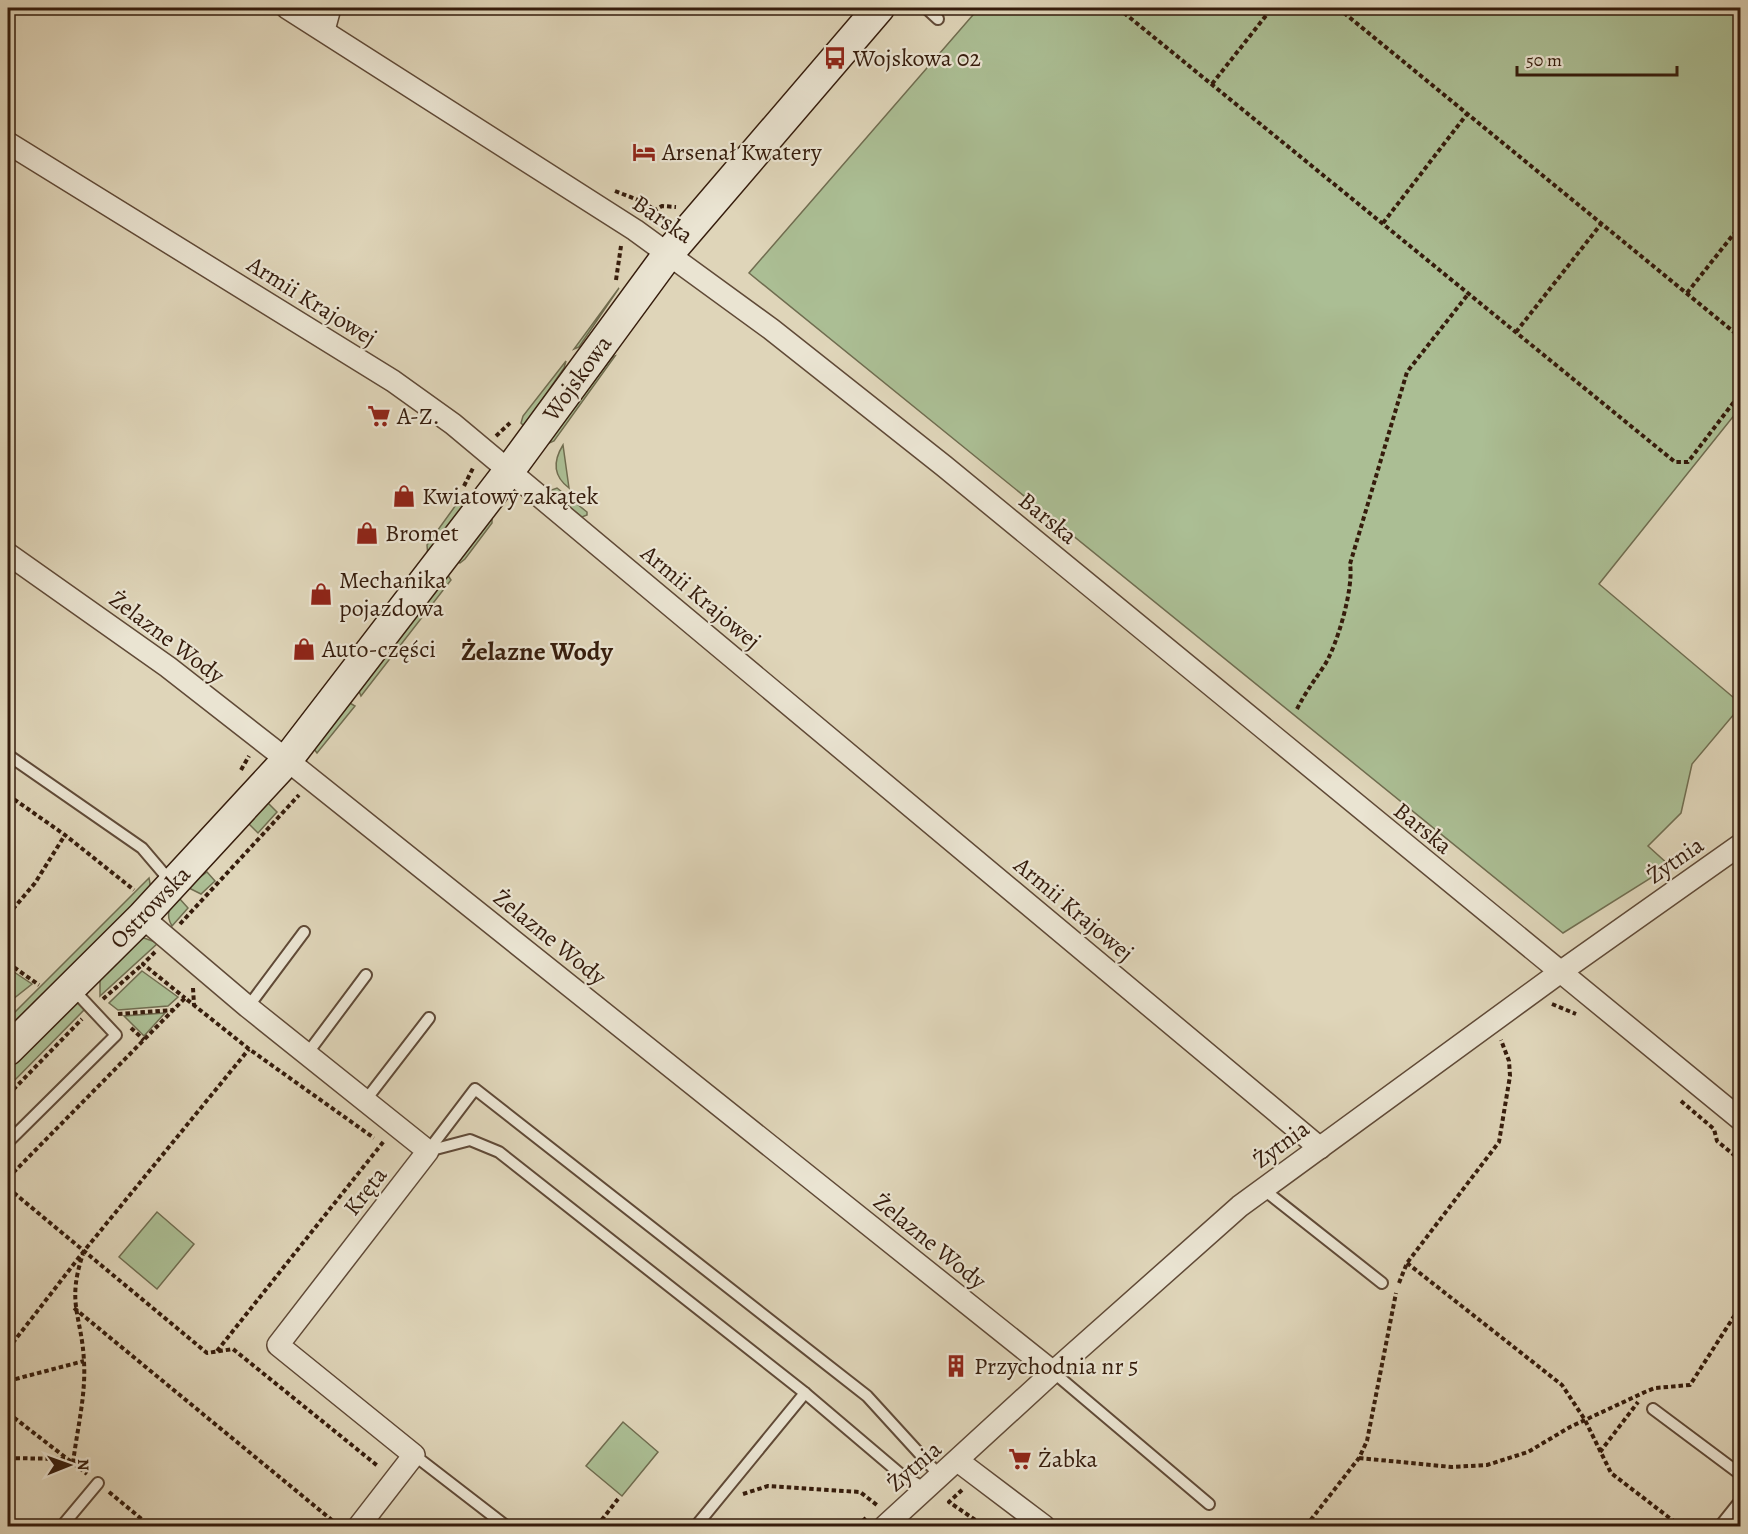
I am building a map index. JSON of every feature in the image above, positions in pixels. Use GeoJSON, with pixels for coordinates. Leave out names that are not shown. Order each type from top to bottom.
{"type":"FeatureCollection","features":[{"type":"Feature","properties":{"kind":"street","name":"Barska"},"geometry":{"type":"LineString","coordinates":[[287,8],[669,253],[944,466],[1740,1119]]}},
{"type":"Feature","properties":{"kind":"street"},"geometry":{"type":"LineString","coordinates":[[324,30],[330,8]]}},
{"type":"Feature","properties":{"kind":"street","name":"Wojskowa"},"geometry":{"type":"LineString","coordinates":[[287,760],[509,471],[669,253],[879,8]]}},
{"type":"Feature","properties":{"kind":"street","name":"Armii Krajowej"},"geometry":{"type":"LineString","coordinates":[[8,143],[393,381],[453,424],[1320,1148]]}},
{"type":"Feature","properties":{"kind":"street","name":"Żelazne Wody"},"geometry":{"type":"LineString","coordinates":[[8,554],[168,667],[313,780],[1053,1372]]}},
{"type":"Feature","properties":{"kind":"street","name":"Ostrowska"},"geometry":{"type":"LineString","coordinates":[[8,1050],[173,884],[287,760]]}},
{"type":"Feature","properties":{"kind":"street","name":"Żytnia"},"geometry":{"type":"LineString","coordinates":[[885,1527],[1053,1372],[1263,1188],[1740,845]]}},
{"type":"Feature","properties":{"kind":"street"},"geometry":{"type":"LineString","coordinates":[[147,911],[167,938],[248,1007],[428,1151]]}},
{"type":"Feature","properties":{"kind":"street","name":"Kręta"},"geometry":{"type":"LineString","coordinates":[[414,1455],[278,1345],[428,1151]]}},
{"type":"Feature","properties":{"kind":"street"},"geometry":{"type":"LineString","coordinates":[[359,1527],[414,1455]]}},
{"type":"Feature","properties":{"kind":"street"},"geometry":{"type":"LineString","coordinates":[[958,1461],[1044,1527]]}},
{"type":"Feature","properties":{"kind":"lane"},"geometry":{"type":"LineString","coordinates":[[926,8],[938,20]]}},
{"type":"Feature","properties":{"kind":"lane"},"geometry":{"type":"LineString","coordinates":[[8,755],[142,848],[173,884]]}},
{"type":"Feature","properties":{"kind":"lane"},"geometry":{"type":"LineString","coordinates":[[248,1007],[304,932]]}},
{"type":"Feature","properties":{"kind":"lane"},"geometry":{"type":"LineString","coordinates":[[307,1054],[366,975]]}},
{"type":"Feature","properties":{"kind":"lane"},"geometry":{"type":"LineString","coordinates":[[8,1142],[116,1035],[92,1009],[66,993]]}},
{"type":"Feature","properties":{"kind":"lane"},"geometry":{"type":"LineString","coordinates":[[365,1101],[429,1018]]}},
{"type":"Feature","properties":{"kind":"lane"},"geometry":{"type":"LineString","coordinates":[[428,1151],[475,1089],[867,1396],[933,1483]]}},
{"type":"Feature","properties":{"kind":"lane"},"geometry":{"type":"LineString","coordinates":[[428,1151],[471,1140],[499,1152],[805,1394],[904,1477],[933,1483]]}},
{"type":"Feature","properties":{"kind":"lane"},"geometry":{"type":"LineString","coordinates":[[1263,1188],[1382,1283]]}},
{"type":"Feature","properties":{"kind":"lane"},"geometry":{"type":"LineString","coordinates":[[1053,1372],[1209,1504]]}},
{"type":"Feature","properties":{"kind":"lane"},"geometry":{"type":"LineString","coordinates":[[696,1527],[805,1394]]}},
{"type":"Feature","properties":{"kind":"lane"},"geometry":{"type":"LineString","coordinates":[[1653,1409],[1740,1474]]}},
{"type":"Feature","properties":{"kind":"lane"},"geometry":{"type":"LineString","coordinates":[[414,1455],[506,1527]]}},
{"type":"Feature","properties":{"kind":"lane"},"geometry":{"type":"LineString","coordinates":[[62,1527],[98,1483]]}},
{"type":"Feature","properties":{"kind":"lane"},"geometry":{"type":"LineString","coordinates":[[1720,1527],[1740,1501]]}},
{"type":"Feature","properties":{"kind":"path"},"geometry":{"type":"LineString","coordinates":[[1118,8],[1675,462],[1688,462],[1740,394]]}},
{"type":"Feature","properties":{"kind":"path"},"geometry":{"type":"LineString","coordinates":[[1212,84],[1272,8]]}},
{"type":"Feature","properties":{"kind":"path"},"geometry":{"type":"LineString","coordinates":[[1338,8],[1740,338]]}},
{"type":"Feature","properties":{"kind":"path"},"geometry":{"type":"LineString","coordinates":[[1383,223],[1467,114]]}},
{"type":"Feature","properties":{"kind":"path"},"geometry":{"type":"LineString","coordinates":[[1516,332],[1601,224]]}},
{"type":"Feature","properties":{"kind":"path"},"geometry":{"type":"LineString","coordinates":[[1687,293],[1740,226]]}},
{"type":"Feature","properties":{"kind":"path"},"geometry":{"type":"LineString","coordinates":[[1297,709],[1307,688],[1325,664],[1350,593],[1353,579],[1350,564],[1407,372],[1469,293]]}},
{"type":"Feature","properties":{"kind":"path"},"geometry":{"type":"LineString","coordinates":[[8,1095],[92,1009],[143,964],[313,780]]}},
{"type":"Feature","properties":{"kind":"path"},"geometry":{"type":"LineString","coordinates":[[8,795],[65,835],[147,911]]}},
{"type":"Feature","properties":{"kind":"path"},"geometry":{"type":"LineString","coordinates":[[8,915],[35,883],[65,835]]}},
{"type":"Feature","properties":{"kind":"path"},"geometry":{"type":"LineString","coordinates":[[8,963],[66,993]]}},
{"type":"Feature","properties":{"kind":"path"},"geometry":{"type":"LineString","coordinates":[[143,964],[249,1049],[415,1168]]}},
{"type":"Feature","properties":{"kind":"path"},"geometry":{"type":"LineString","coordinates":[[8,1178],[185,998]]}},
{"type":"Feature","properties":{"kind":"path"},"geometry":{"type":"LineString","coordinates":[[1548,1003],[1574,1012],[1581,1018]]}},
{"type":"Feature","properties":{"kind":"path"},"geometry":{"type":"LineString","coordinates":[[116,1014],[174,1010]]}},
{"type":"Feature","properties":{"kind":"path"},"geometry":{"type":"LineString","coordinates":[[1306,1527],[1359,1458],[1367,1441],[1397,1286],[1407,1263],[1499,1142],[1510,1076],[1509,1061],[1500,1036]]}},
{"type":"Feature","properties":{"kind":"path"},"geometry":{"type":"LineString","coordinates":[[8,1349],[84,1251],[249,1049]]}},
{"type":"Feature","properties":{"kind":"path"},"geometry":{"type":"LineString","coordinates":[[1680,1100],[1714,1129],[1717,1141],[1740,1160]]}},
{"type":"Feature","properties":{"kind":"path"},"geometry":{"type":"LineString","coordinates":[[217,1351],[396,1126]]}},
{"type":"Feature","properties":{"kind":"path"},"geometry":{"type":"LineString","coordinates":[[8,1188],[207,1353],[233,1349],[395,1480]]}},
{"type":"Feature","properties":{"kind":"path"},"geometry":{"type":"LineString","coordinates":[[73,1463],[84,1361],[74,1308],[74,1279],[84,1251]]}},
{"type":"Feature","properties":{"kind":"path"},"geometry":{"type":"LineString","coordinates":[[1407,1263],[1562,1385],[1585,1419],[1611,1473],[1680,1527]]}},
{"type":"Feature","properties":{"kind":"path"},"geometry":{"type":"LineString","coordinates":[[1359,1458],[1452,1467],[1487,1465],[1528,1452],[1585,1419],[1645,1392],[1655,1388],[1690,1385],[1740,1307]]}},
{"type":"Feature","properties":{"kind":"path"},"geometry":{"type":"LineString","coordinates":[[74,1308],[339,1527]]}},
{"type":"Feature","properties":{"kind":"path"},"geometry":{"type":"LineString","coordinates":[[8,1381],[84,1361]]}},
{"type":"Feature","properties":{"kind":"path"},"geometry":{"type":"LineString","coordinates":[[1600,1452],[1645,1392]]}},
{"type":"Feature","properties":{"kind":"path"},"geometry":{"type":"LineString","coordinates":[[8,1413],[150,1527]]}},
{"type":"Feature","properties":{"kind":"path"},"geometry":{"type":"LineString","coordinates":[[8,1458],[68,1459]]}},
{"type":"Feature","properties":{"kind":"path"},"geometry":{"type":"LineString","coordinates":[[714,1504],[768,1486],[860,1492],[879,1506],[857,1527]]}},
{"type":"Feature","properties":{"kind":"path"},"geometry":{"type":"LineString","coordinates":[[597,1527],[618,1499]]}},
{"type":"Feature","properties":{"kind":"green space"},"geometry":{"type":"Polygon","coordinates":[[[979,8],[1740,8],[1740,408],[1599,584],[1740,703],[1740,707],[1692,764],[1681,813],[1648,846],[1670,866],[1563,933],[749,273],[979,8]]]}},
{"type":"Feature","properties":{"kind":"green space"},"geometry":{"type":"Polygon","coordinates":[[[619,288],[579,347],[574,349],[619,288]]]}},
{"type":"Feature","properties":{"kind":"green space"},"geometry":{"type":"Polygon","coordinates":[[[615,356],[554,441],[547,444],[612,357],[615,356]]]}},
{"type":"Feature","properties":{"kind":"green space"},"geometry":{"type":"Polygon","coordinates":[[[566,361],[564,368],[524,426],[521,423],[523,416],[566,361]]]}},
{"type":"Feature","properties":{"kind":"green space"},"geometry":{"type":"Polygon","coordinates":[[[563,445],[569,488],[560,478],[556,468],[557,457],[563,445]]]}},
{"type":"Feature","properties":{"kind":"green space"},"geometry":{"type":"Polygon","coordinates":[[[557,488],[587,512],[587,515],[582,517],[549,491],[557,488]]]}},
{"type":"Feature","properties":{"kind":"green space"},"geometry":{"type":"Polygon","coordinates":[[[471,495],[472,497],[428,557],[427,545],[461,498],[471,495]]]}},
{"type":"Feature","properties":{"kind":"green space"},"geometry":{"type":"Polygon","coordinates":[[[492,515],[492,523],[465,559],[460,563],[456,562],[492,515]]]}},
{"type":"Feature","properties":{"kind":"green space"},"geometry":{"type":"Polygon","coordinates":[[[447,574],[451,580],[361,696],[359,691],[447,574]]]}},
{"type":"Feature","properties":{"kind":"green space"},"geometry":{"type":"Polygon","coordinates":[[[348,702],[355,706],[317,753],[314,749],[348,702]]]}},
{"type":"Feature","properties":{"kind":"green space"},"geometry":{"type":"Polygon","coordinates":[[[266,801],[277,812],[258,833],[248,823],[266,801]]]}},
{"type":"Feature","properties":{"kind":"green space"},"geometry":{"type":"Polygon","coordinates":[[[207,872],[215,881],[201,894],[187,887],[207,872]]]}},
{"type":"Feature","properties":{"kind":"green space"},"geometry":{"type":"Polygon","coordinates":[[[149,878],[151,889],[8,1034],[8,1019],[149,878]]]}},
{"type":"Feature","properties":{"kind":"green space"},"geometry":{"type":"Polygon","coordinates":[[[179,898],[188,908],[172,926],[169,911],[179,898]]]}},
{"type":"Feature","properties":{"kind":"green space"},"geometry":{"type":"Polygon","coordinates":[[[144,938],[158,943],[100,996],[100,977],[136,941],[144,938]]]}},
{"type":"Feature","properties":{"kind":"green space"},"geometry":{"type":"Polygon","coordinates":[[[8,968],[32,984],[8,1003],[8,968]]]}},
{"type":"Feature","properties":{"kind":"green space"},"geometry":{"type":"Polygon","coordinates":[[[142,971],[178,997],[168,1006],[118,1010],[109,1003],[142,971]]]}},
{"type":"Feature","properties":{"kind":"green space"},"geometry":{"type":"Polygon","coordinates":[[[78,1001],[85,1009],[8,1087],[8,1069],[78,1001]]]}},
{"type":"Feature","properties":{"kind":"green space"},"geometry":{"type":"Polygon","coordinates":[[[165,1013],[144,1036],[124,1016],[165,1013]]]}},
{"type":"Feature","properties":{"kind":"green space"},"geometry":{"type":"Polygon","coordinates":[[[157,1212],[194,1244],[157,1289],[119,1257],[157,1212]]]}},
{"type":"Feature","properties":{"kind":"green space"},"geometry":{"type":"Polygon","coordinates":[[[623,1422],[658,1452],[622,1496],[586,1466],[623,1422]]]}},
{"type":"Feature","properties":{"kind":"place","name":"Wojskowa 02"},"geometry":{"type":"Point","coordinates":[835,58]}},
{"type":"Feature","properties":{"kind":"place","name":"Arsenał Kwatery"},"geometry":{"type":"Point","coordinates":[644,152]}},
{"type":"Feature","properties":{"kind":"place","name":"A-Z."},"geometry":{"type":"Point","coordinates":[379,416]}},
{"type":"Feature","properties":{"kind":"place","name":"Kwiatowy zakątek"},"geometry":{"type":"Point","coordinates":[404,496]}},
{"type":"Feature","properties":{"kind":"place","name":"Bromet"},"geometry":{"type":"Point","coordinates":[367,533]}},
{"type":"Feature","properties":{"kind":"place","name":"Mechanika pojazdowa"},"geometry":{"type":"Point","coordinates":[321,594]}},
{"type":"Feature","properties":{"kind":"place","name":"Auto-części"},"geometry":{"type":"Point","coordinates":[304,649]}},
{"type":"Feature","properties":{"kind":"place","name":"Przychodnia nr 5"},"geometry":{"type":"Point","coordinates":[956,1366]}},
{"type":"Feature","properties":{"kind":"place","name":"Żabka"},"geometry":{"type":"Point","coordinates":[1020,1459]}},
{"type":"Feature","properties":{"kind":"district","name":"Żelazne Wody"},"geometry":{"type":"Point","coordinates":[537,651]}}]}
